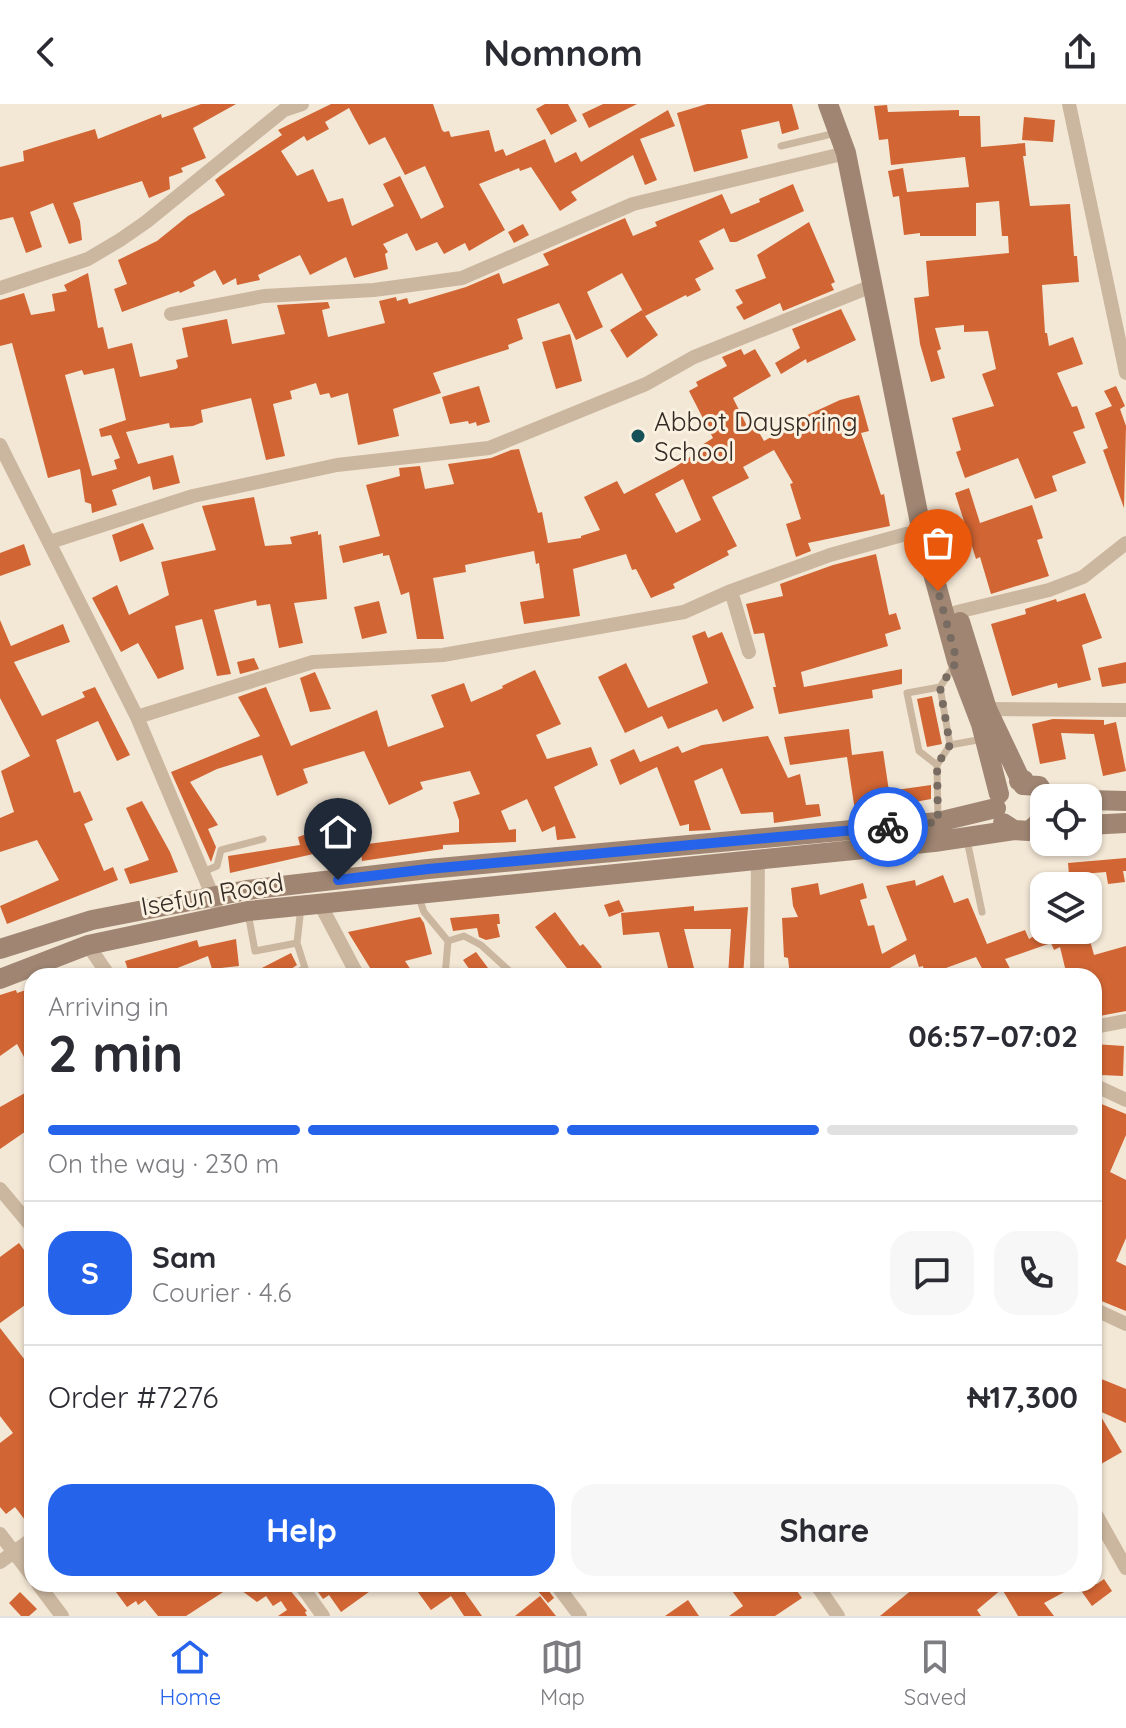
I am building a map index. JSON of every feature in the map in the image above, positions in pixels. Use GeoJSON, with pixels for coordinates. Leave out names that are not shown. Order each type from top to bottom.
{"type":"FeatureCollection","features":[{"type":"Feature","properties":{"kind":"street"},"geometry":{"type":"LineString","coordinates":[[0,288],[88,259],[146,222],[284,110],[302,104]]}},
{"type":"Feature","properties":{"kind":"street"},"geometry":{"type":"LineString","coordinates":[[828,104],[846,153],[922,533],[957,661],[985,738],[1001,821],[1014,830]]}},
{"type":"Feature","properties":{"kind":"street"},"geometry":{"type":"LineString","coordinates":[[842,104],[860,161],[933,523],[957,612],[987,709],[1023,785],[1030,785]]}},
{"type":"Feature","properties":{"kind":"street"},"geometry":{"type":"LineString","coordinates":[[1069,104],[1126,373]]}},
{"type":"Feature","properties":{"kind":"street"},"geometry":{"type":"LineString","coordinates":[[171,314],[264,296],[374,290],[462,278],[633,204],[846,153]]}},
{"type":"Feature","properties":{"kind":"street"},"geometry":{"type":"LineString","coordinates":[[50,542],[208,492],[337,465],[489,448],[646,384],[694,357],[872,286]]}},
{"type":"Feature","properties":{"kind":"street"},"geometry":{"type":"LineString","coordinates":[[0,445],[137,717],[216,906]]}},
{"type":"Feature","properties":{"kind":"street"},"geometry":{"type":"LineString","coordinates":[[137,717],[313,662],[443,655],[684,612],[731,591],[830,555],[906,534],[922,533]]}},
{"type":"Feature","properties":{"kind":"street"},"geometry":{"type":"LineString","coordinates":[[957,612],[1049,590],[1083,577],[1126,543]]}},
{"type":"Feature","properties":{"kind":"street"},"geometry":{"type":"LineString","coordinates":[[731,591],[749,652]]}},
{"type":"Feature","properties":{"kind":"street"},"geometry":{"type":"LineString","coordinates":[[987,709],[1126,710]]}},
{"type":"Feature","properties":{"kind":"street","name":"Isefun Road"},"geometry":{"type":"LineString","coordinates":[[0,948],[92,920],[216,906],[428,869],[938,822],[998,801],[1009,783],[1024,780],[1023,785]]}},
{"type":"Feature","properties":{"kind":"street"},"geometry":{"type":"LineString","coordinates":[[1102,800],[1126,801]]}},
{"type":"Feature","properties":{"kind":"street"},"geometry":{"type":"LineString","coordinates":[[1102,824],[1126,823]]}},
{"type":"Feature","properties":{"kind":"street","name":"Isefun Road"},"geometry":{"type":"LineString","coordinates":[[28,968],[88,945],[216,906],[248,911],[1030,830]]}},
{"type":"Feature","properties":{"kind":"street"},"geometry":{"type":"LineString","coordinates":[[757,968],[758,858]]}},
{"type":"Feature","properties":{"kind":"street"},"geometry":{"type":"LineString","coordinates":[[310,904],[353,968]]}},
{"type":"Feature","properties":{"kind":"street"},"geometry":{"type":"LineString","coordinates":[[88,945],[104,968]]}},
{"type":"Feature","properties":{"kind":"street","name":"Isefun Road"},"geometry":{"type":"LineString","coordinates":[[0,979],[24,970]]}},
{"type":"Feature","properties":{"kind":"street"},"geometry":{"type":"LineString","coordinates":[[1102,1026],[1126,1021]]}},
{"type":"Feature","properties":{"kind":"street"},"geometry":{"type":"LineString","coordinates":[[1102,1089],[1126,1100]]}},
{"type":"Feature","properties":{"kind":"street"},"geometry":{"type":"LineString","coordinates":[[0,1189],[24,1218]]}},
{"type":"Feature","properties":{"kind":"street"},"geometry":{"type":"LineString","coordinates":[[1102,1313],[1126,1324]]}},
{"type":"Feature","properties":{"kind":"street"},"geometry":{"type":"LineString","coordinates":[[1102,1525],[1126,1568]]}},
{"type":"Feature","properties":{"kind":"street"},"geometry":{"type":"LineString","coordinates":[[0,1534],[24,1565]]}},
{"type":"Feature","properties":{"kind":"street"},"geometry":{"type":"LineString","coordinates":[[0,1562],[24,1545]]}},
{"type":"Feature","properties":{"kind":"street"},"geometry":{"type":"LineString","coordinates":[[44,1592],[62,1616]]}},
{"type":"Feature","properties":{"kind":"street"},"geometry":{"type":"LineString","coordinates":[[306,1592],[323,1616]]}},
{"type":"Feature","properties":{"kind":"street"},"geometry":{"type":"LineString","coordinates":[[562,1592],[580,1616]]}},
{"type":"Feature","properties":{"kind":"street"},"geometry":{"type":"LineString","coordinates":[[822,1592],[838,1616]]}},
{"type":"Feature","properties":{"kind":"lane"},"geometry":{"type":"LineString","coordinates":[[781,146],[838,132]]}},
{"type":"Feature","properties":{"kind":"lane"},"geometry":{"type":"LineString","coordinates":[[938,822],[937,765],[950,745],[940,687],[957,661]]}},
{"type":"Feature","properties":{"kind":"lane"},"geometry":{"type":"LineString","coordinates":[[937,765],[919,751],[907,693],[940,687]]}},
{"type":"Feature","properties":{"kind":"lane"},"geometry":{"type":"LineString","coordinates":[[950,745],[985,738]]}},
{"type":"Feature","properties":{"kind":"lane"},"geometry":{"type":"LineString","coordinates":[[967,837],[982,912]]}},
{"type":"Feature","properties":{"kind":"lane"},"geometry":{"type":"LineString","coordinates":[[203,872],[217,866],[221,850],[263,839]]}},
{"type":"Feature","properties":{"kind":"lane"},"geometry":{"type":"LineString","coordinates":[[417,892],[424,912],[448,941],[446,968]]}},
{"type":"Feature","properties":{"kind":"lane"},"geometry":{"type":"LineString","coordinates":[[305,968],[297,943],[310,904]]}},
{"type":"Feature","properties":{"kind":"lane"},"geometry":{"type":"LineString","coordinates":[[248,911],[255,951],[297,943]]}},
{"type":"Feature","properties":{"kind":"lane"},"geometry":{"type":"LineString","coordinates":[[448,941],[464,936],[481,945],[506,968]]}},
{"type":"Feature","properties":{"kind":"building"},"geometry":{"type":"Polygon","coordinates":[[[201,104],[236,104],[193,128],[206,158],[181,168],[183,172],[169,177],[170,189],[149,198],[142,181],[73,203],[80,221],[82,240],[69,244],[53,203],[30,212],[42,247],[26,253],[13,217],[0,220],[0,167],[24,161],[23,151],[95,129],[98,139],[161,114],[162,118],[201,104]]]}},
{"type":"Feature","properties":{"kind":"building"},"geometry":{"type":"Polygon","coordinates":[[[331,104],[433,104],[442,130],[449,131],[451,137],[489,130],[495,152],[503,149],[506,156],[545,139],[555,163],[576,152],[581,162],[668,110],[675,126],[640,139],[657,180],[645,185],[633,155],[571,192],[577,200],[560,211],[531,167],[520,171],[519,168],[479,184],[505,230],[469,251],[465,243],[444,254],[437,242],[416,251],[407,233],[383,244],[388,252],[385,254],[388,269],[354,278],[346,257],[310,275],[300,255],[258,275],[260,280],[237,285],[236,278],[223,285],[215,270],[180,293],[122,312],[114,289],[127,284],[118,260],[157,241],[188,216],[225,195],[215,180],[282,135],[278,130],[331,104]],[[349,108],[325,122],[329,129],[307,141],[304,136],[281,151],[297,176],[313,169],[328,202],[343,198],[352,226],[394,206],[383,184],[400,176],[421,219],[444,207],[425,166],[405,175],[385,137],[369,145],[349,108]]]}},
{"type":"Feature","properties":{"kind":"building"},"geometry":{"type":"Polygon","coordinates":[[[545,104],[568,104],[577,121],[551,135],[536,109],[545,104]]]}},
{"type":"Feature","properties":{"kind":"building"},"geometry":{"type":"Polygon","coordinates":[[[603,104],[637,104],[589,128],[582,114],[603,104]]]}},
{"type":"Feature","properties":{"kind":"building"},"geometry":{"type":"Polygon","coordinates":[[[707,104],[792,104],[799,129],[782,134],[779,121],[741,130],[748,158],[694,172],[677,113],[707,104]]]}},
{"type":"Feature","properties":{"kind":"building"},"geometry":{"type":"Polygon","coordinates":[[[887,105],[888,112],[959,110],[959,116],[980,116],[981,147],[1025,143],[1026,156],[1023,156],[1030,206],[1070,204],[1079,282],[1042,285],[1045,333],[1049,346],[1073,337],[1083,364],[1057,373],[1072,407],[1077,406],[1085,428],[1073,432],[1086,463],[1052,476],[1057,491],[1035,499],[1018,458],[965,478],[956,452],[961,450],[952,418],[994,406],[982,374],[996,369],[988,331],[964,332],[964,325],[935,328],[941,349],[937,351],[945,378],[931,382],[920,344],[914,298],[929,296],[926,261],[1009,253],[1008,236],[1002,236],[999,201],[976,203],[976,236],[904,235],[899,196],[893,197],[888,171],[903,168],[907,192],[969,187],[965,157],[891,165],[888,139],[879,140],[874,106],[887,105]]]}},
{"type":"Feature","properties":{"kind":"building"},"geometry":{"type":"Polygon","coordinates":[[[1024,117],[1055,120],[1053,142],[1022,140],[1024,117]]]}},
{"type":"Feature","properties":{"kind":"building"},"geometry":{"type":"Polygon","coordinates":[[[793,184],[804,211],[736,242],[730,242],[724,228],[699,241],[714,269],[695,279],[701,290],[645,316],[658,335],[627,358],[610,330],[642,310],[645,315],[622,273],[587,292],[603,327],[576,340],[559,303],[517,319],[523,339],[508,345],[509,349],[433,373],[441,393],[393,409],[399,436],[358,445],[348,393],[331,398],[329,393],[320,395],[316,383],[290,391],[292,399],[273,404],[285,456],[266,460],[251,398],[201,410],[203,422],[193,426],[170,428],[169,423],[126,432],[138,464],[173,455],[180,483],[153,490],[150,476],[112,490],[117,505],[92,513],[91,504],[85,502],[80,469],[48,478],[12,343],[0,346],[0,300],[24,293],[31,315],[55,311],[52,294],[67,291],[64,285],[88,273],[98,328],[103,327],[108,349],[132,343],[140,377],[176,369],[176,360],[188,357],[182,328],[227,319],[232,344],[285,334],[277,305],[328,302],[330,308],[322,310],[328,337],[385,323],[379,301],[407,298],[409,304],[466,287],[499,273],[503,284],[549,265],[543,254],[625,218],[633,236],[657,226],[655,222],[722,194],[731,214],[760,202],[759,199],[793,184]],[[114,368],[84,375],[82,370],[65,375],[92,476],[117,469],[114,460],[120,458],[111,435],[101,437],[99,429],[126,420],[114,368]]]}},
{"type":"Feature","properties":{"kind":"building"},"geometry":{"type":"Polygon","coordinates":[[[809,222],[835,282],[831,284],[834,290],[783,311],[780,303],[744,320],[736,307],[743,303],[735,290],[766,278],[757,255],[809,222]]]}},
{"type":"Feature","properties":{"kind":"building"},"geometry":{"type":"Polygon","coordinates":[[[523,224],[529,235],[514,243],[508,232],[523,224]]]}},
{"type":"Feature","properties":{"kind":"building"},"geometry":{"type":"Polygon","coordinates":[[[841,309],[856,340],[807,363],[806,359],[781,374],[775,363],[800,348],[792,329],[841,309]]]}},
{"type":"Feature","properties":{"kind":"building"},"geometry":{"type":"Polygon","coordinates":[[[570,334],[582,381],[556,389],[542,342],[570,334]]]}},
{"type":"Feature","properties":{"kind":"building"},"geometry":{"type":"Polygon","coordinates":[[[741,349],[744,355],[755,349],[771,376],[733,398],[747,426],[753,422],[764,441],[791,426],[790,423],[840,400],[859,395],[869,431],[861,433],[881,495],[884,494],[890,526],[808,543],[811,551],[796,557],[786,524],[801,519],[790,484],[793,483],[774,450],[743,467],[749,478],[712,497],[737,546],[727,551],[729,555],[673,584],[675,588],[651,598],[636,569],[632,570],[626,554],[573,569],[580,616],[524,624],[520,602],[544,598],[534,551],[465,565],[466,572],[433,578],[444,639],[417,639],[409,592],[401,595],[389,555],[383,556],[383,553],[343,563],[339,546],[380,536],[366,485],[400,476],[399,468],[420,466],[425,489],[454,484],[448,464],[491,458],[511,450],[519,449],[538,513],[542,512],[548,543],[581,538],[600,530],[584,497],[617,481],[624,494],[675,467],[713,438],[689,391],[698,386],[696,382],[727,366],[722,357],[741,349]],[[683,479],[655,494],[676,533],[701,520],[683,479]]]}},
{"type":"Feature","properties":{"kind":"building"},"geometry":{"type":"Polygon","coordinates":[[[479,386],[490,422],[477,426],[476,422],[469,424],[468,421],[450,424],[442,397],[479,386]]]}},
{"type":"Feature","properties":{"kind":"building"},"geometry":{"type":"Polygon","coordinates":[[[1116,386],[1125,406],[1120,409],[1126,426],[1124,508],[1103,450],[1108,448],[1095,413],[1112,406],[1104,391],[1116,386]]]}},
{"type":"Feature","properties":{"kind":"building"},"geometry":{"type":"Polygon","coordinates":[[[969,488],[980,523],[1032,505],[1043,538],[1037,540],[1049,576],[991,594],[955,493],[969,488]]]}},
{"type":"Feature","properties":{"kind":"building"},"geometry":{"type":"Polygon","coordinates":[[[254,497],[265,546],[292,544],[290,537],[318,531],[318,535],[321,534],[327,599],[294,603],[303,643],[279,648],[270,604],[257,606],[256,600],[214,610],[231,674],[217,676],[202,619],[175,626],[184,669],[158,679],[138,643],[121,652],[92,598],[117,585],[129,615],[169,595],[161,562],[216,550],[202,506],[254,497]]]}},
{"type":"Feature","properties":{"kind":"building"},"geometry":{"type":"Polygon","coordinates":[[[143,523],[154,549],[120,562],[112,535],[143,523]]]}},
{"type":"Feature","properties":{"kind":"building"},"geometry":{"type":"Polygon","coordinates":[[[24,544],[31,565],[0,576],[0,553],[24,544]]]}},
{"type":"Feature","properties":{"kind":"building"},"geometry":{"type":"Polygon","coordinates":[[[876,554],[889,615],[896,613],[901,629],[885,634],[888,646],[801,672],[804,687],[902,669],[902,684],[872,690],[873,698],[779,714],[764,633],[754,634],[746,604],[783,596],[780,584],[876,554]]]}},
{"type":"Feature","properties":{"kind":"building"},"geometry":{"type":"Polygon","coordinates":[[[1085,593],[1102,638],[1082,645],[1091,680],[1058,688],[1057,683],[1012,696],[991,624],[1026,614],[1025,609],[1085,593]]]}},
{"type":"Feature","properties":{"kind":"building"},"geometry":{"type":"Polygon","coordinates":[[[379,601],[387,633],[362,639],[354,607],[379,601]]]}},
{"type":"Feature","properties":{"kind":"building"},"geometry":{"type":"Polygon","coordinates":[[[0,620],[11,646],[63,624],[70,642],[14,662],[42,716],[85,697],[82,692],[95,687],[130,755],[117,761],[98,721],[56,740],[74,793],[80,791],[93,820],[84,824],[104,871],[113,867],[118,880],[7,924],[0,906],[59,880],[37,840],[0,852],[0,818],[14,812],[1,771],[30,756],[0,698],[0,620]]]}},
{"type":"Feature","properties":{"kind":"building"},"geometry":{"type":"Polygon","coordinates":[[[705,631],[708,638],[722,632],[754,708],[723,722],[717,709],[668,729],[662,716],[625,733],[598,677],[626,663],[648,708],[708,683],[692,636],[705,631]]]}},
{"type":"Feature","properties":{"kind":"building"},"geometry":{"type":"Polygon","coordinates":[[[254,658],[259,669],[240,674],[237,662],[254,658]]]}},
{"type":"Feature","properties":{"kind":"building"},"geometry":{"type":"Polygon","coordinates":[[[1126,662],[1126,683],[1102,687],[1098,668],[1126,662]]]}},
{"type":"Feature","properties":{"kind":"building"},"geometry":{"type":"Polygon","coordinates":[[[535,670],[561,724],[536,735],[547,759],[591,747],[598,765],[554,787],[576,838],[557,840],[555,826],[542,832],[527,799],[501,811],[509,830],[516,829],[516,842],[443,845],[443,849],[362,861],[360,845],[459,832],[453,802],[480,794],[470,771],[420,782],[423,789],[389,805],[364,751],[303,769],[308,783],[277,796],[262,755],[217,769],[190,782],[218,825],[208,829],[216,847],[211,862],[171,772],[260,736],[238,697],[266,687],[291,746],[377,710],[388,747],[444,727],[431,695],[464,683],[471,702],[535,670]]]}},
{"type":"Feature","properties":{"kind":"building"},"geometry":{"type":"Polygon","coordinates":[[[315,672],[331,709],[310,712],[300,678],[315,672]]]}},
{"type":"Feature","properties":{"kind":"building"},"geometry":{"type":"Polygon","coordinates":[[[932,696],[942,744],[927,747],[917,699],[932,696]]]}},
{"type":"Feature","properties":{"kind":"building"},"geometry":{"type":"Polygon","coordinates":[[[1053,719],[1104,720],[1104,725],[1116,722],[1126,771],[1103,776],[1094,734],[1061,733],[1066,759],[1040,764],[1032,724],[1053,719]]]}},
{"type":"Feature","properties":{"kind":"building"},"geometry":{"type":"Polygon","coordinates":[[[849,729],[852,755],[883,751],[889,791],[931,785],[931,799],[855,811],[847,757],[790,765],[784,737],[849,729]]]}},
{"type":"Feature","properties":{"kind":"building"},"geometry":{"type":"Polygon","coordinates":[[[768,736],[788,778],[800,774],[806,805],[819,804],[821,816],[774,823],[773,812],[741,814],[722,768],[694,781],[711,830],[689,831],[689,824],[680,826],[657,767],[620,785],[610,760],[634,749],[640,762],[678,746],[682,753],[702,745],[768,736]]]}},
{"type":"Feature","properties":{"kind":"building"},"geometry":{"type":"Polygon","coordinates":[[[142,801],[178,872],[130,884],[124,869],[149,860],[126,808],[142,801]]]}},
{"type":"Feature","properties":{"kind":"building"},"geometry":{"type":"Polygon","coordinates":[[[312,832],[315,842],[343,838],[344,847],[230,873],[228,856],[300,845],[298,837],[312,832]]]}},
{"type":"Feature","properties":{"kind":"building"},"geometry":{"type":"Polygon","coordinates":[[[1126,858],[1126,871],[1123,871],[1125,882],[1108,884],[1106,872],[1069,872],[1068,863],[1126,858]]]}},
{"type":"Feature","properties":{"kind":"building"},"geometry":{"type":"Polygon","coordinates":[[[943,875],[954,903],[968,898],[987,944],[1025,930],[1030,944],[1048,944],[1005,959],[1010,968],[982,968],[976,957],[946,968],[923,968],[919,967],[915,954],[890,968],[789,968],[788,958],[784,957],[782,918],[798,917],[791,888],[818,883],[820,895],[863,883],[867,898],[860,900],[868,926],[874,925],[882,954],[907,940],[886,886],[915,880],[916,886],[943,875]]]}},
{"type":"Feature","properties":{"kind":"building"},"geometry":{"type":"Polygon","coordinates":[[[619,900],[624,911],[609,917],[604,905],[619,900]]]}},
{"type":"Feature","properties":{"kind":"building"},"geometry":{"type":"Polygon","coordinates":[[[694,906],[694,911],[748,907],[744,968],[729,968],[731,929],[684,929],[694,968],[668,968],[659,932],[623,935],[621,913],[694,906]]]}},
{"type":"Feature","properties":{"kind":"building"},"geometry":{"type":"Polygon","coordinates":[[[555,912],[580,946],[583,944],[602,967],[567,968],[535,927],[555,912]]]}},
{"type":"Feature","properties":{"kind":"building"},"geometry":{"type":"Polygon","coordinates":[[[499,914],[500,924],[497,924],[500,937],[486,940],[479,937],[477,928],[453,931],[450,918],[499,914]]]}},
{"type":"Feature","properties":{"kind":"building"},"geometry":{"type":"Polygon","coordinates":[[[420,917],[432,954],[405,961],[410,968],[370,968],[348,932],[420,917]]]}},
{"type":"Feature","properties":{"kind":"building"},"geometry":{"type":"Polygon","coordinates":[[[236,939],[239,966],[212,968],[208,956],[177,968],[127,968],[125,961],[197,940],[199,947],[236,939]]]}},
{"type":"Feature","properties":{"kind":"building"},"geometry":{"type":"Polygon","coordinates":[[[1051,944],[1091,944],[1094,955],[1126,946],[1126,1011],[1102,1016],[1102,968],[1065,968],[1060,947],[1054,950],[1051,944]]]}},
{"type":"Feature","properties":{"kind":"building"},"geometry":{"type":"Polygon","coordinates":[[[476,952],[488,968],[468,968],[463,960],[476,952]]]}},
{"type":"Feature","properties":{"kind":"building"},"geometry":{"type":"Polygon","coordinates":[[[291,953],[297,965],[293,968],[262,968],[291,953]]]}},
{"type":"Feature","properties":{"kind":"building"},"geometry":{"type":"Polygon","coordinates":[[[16,990],[17,993],[24,991],[24,1057],[17,1044],[0,1056],[0,995],[16,990]]]}},
{"type":"Feature","properties":{"kind":"building"},"geometry":{"type":"Polygon","coordinates":[[[1102,1045],[1124,1046],[1123,1076],[1102,1075],[1102,1045]]]}},
{"type":"Feature","properties":{"kind":"building"},"geometry":{"type":"Polygon","coordinates":[[[24,1094],[24,1132],[0,1149],[0,1107],[24,1094]]]}},
{"type":"Feature","properties":{"kind":"building"},"geometry":{"type":"Polygon","coordinates":[[[1102,1104],[1126,1114],[1126,1135],[1110,1172],[1126,1180],[1126,1238],[1116,1261],[1126,1266],[1126,1311],[1102,1301],[1102,1104]]]}},
{"type":"Feature","properties":{"kind":"building"},"geometry":{"type":"Polygon","coordinates":[[[19,1243],[24,1250],[24,1306],[0,1323],[0,1257],[19,1243]]]}},
{"type":"Feature","properties":{"kind":"building"},"geometry":{"type":"Polygon","coordinates":[[[0,1328],[24,1359],[24,1519],[15,1507],[6,1514],[0,1507],[0,1443],[13,1433],[0,1416],[0,1328]]]}},
{"type":"Feature","properties":{"kind":"building"},"geometry":{"type":"Polygon","coordinates":[[[1102,1379],[1126,1389],[1126,1423],[1102,1412],[1102,1379]]]}},
{"type":"Feature","properties":{"kind":"building"},"geometry":{"type":"Polygon","coordinates":[[[1102,1418],[1122,1452],[1102,1463],[1102,1418]]]}},
{"type":"Feature","properties":{"kind":"building"},"geometry":{"type":"Polygon","coordinates":[[[1104,1579],[1112,1591],[1092,1606],[1082,1592],[1102,1592],[1104,1579]]]}},
{"type":"Feature","properties":{"kind":"building"},"geometry":{"type":"Polygon","coordinates":[[[20,1592],[37,1609],[29,1616],[21,1616],[9,1603],[20,1592]]]}},
{"type":"Feature","properties":{"kind":"building"},"geometry":{"type":"Polygon","coordinates":[[[116,1592],[223,1592],[186,1616],[158,1616],[145,1600],[127,1607],[116,1592]]]}},
{"type":"Feature","properties":{"kind":"building"},"geometry":{"type":"Polygon","coordinates":[[[243,1592],[292,1592],[307,1611],[307,1616],[278,1616],[287,1610],[281,1601],[273,1606],[266,1596],[257,1602],[243,1592]]]}},
{"type":"Feature","properties":{"kind":"building"},"geometry":{"type":"Polygon","coordinates":[[[318,1592],[369,1592],[341,1612],[329,1595],[323,1599],[318,1592]]]}},
{"type":"Feature","properties":{"kind":"building"},"geometry":{"type":"Polygon","coordinates":[[[418,1592],[465,1592],[482,1616],[464,1616],[451,1596],[431,1610],[418,1592]]]}},
{"type":"Feature","properties":{"kind":"building"},"geometry":{"type":"Polygon","coordinates":[[[539,1592],[550,1592],[554,1598],[548,1603],[539,1592]]]}},
{"type":"Feature","properties":{"kind":"building"},"geometry":{"type":"Polygon","coordinates":[[[733,1592],[798,1592],[802,1598],[775,1616],[729,1616],[743,1606],[733,1592]]]}},
{"type":"Feature","properties":{"kind":"building"},"geometry":{"type":"Polygon","coordinates":[[[909,1592],[998,1592],[977,1610],[981,1616],[880,1616],[909,1592]]]}},
{"type":"Feature","properties":{"kind":"building"},"geometry":{"type":"Polygon","coordinates":[[[1004,1592],[1064,1592],[1044,1603],[1054,1616],[1018,1616],[1004,1592]]]}},
{"type":"Feature","properties":{"kind":"building"},"geometry":{"type":"Polygon","coordinates":[[[540,1596],[556,1616],[515,1616],[540,1596]]]}},
{"type":"Feature","properties":{"kind":"building"},"geometry":{"type":"Polygon","coordinates":[[[688,1600],[699,1616],[665,1616],[688,1600]]]}},
{"type":"Feature","properties":{"kind":"way so far"},"geometry":{"type":"LineString","coordinates":[[888,827],[938,822],[937,765],[950,745],[940,687],[957,661],[938,591]]}},
{"type":"Feature","properties":{"kind":"place","name":"Abbot Dayspring School"},"geometry":{"type":"Point","coordinates":[638,436]}},
{"type":"Feature","properties":{"kind":"route"},"geometry":{"type":"LineString","coordinates":[[338,880],[888,827]]}}]}
